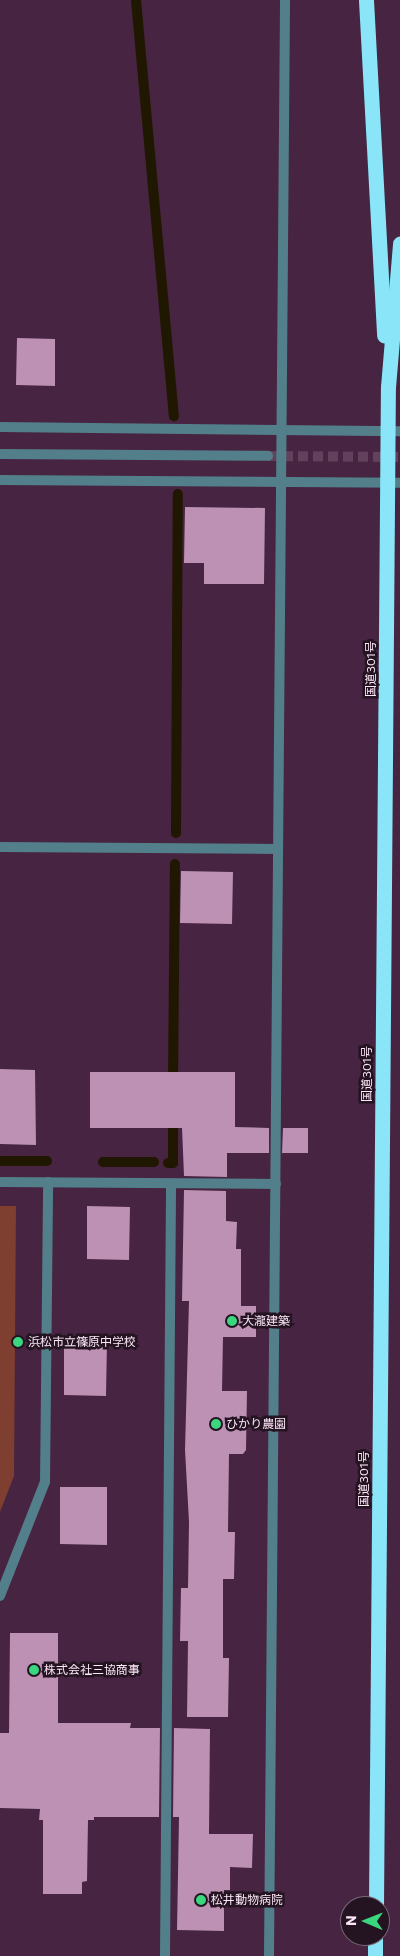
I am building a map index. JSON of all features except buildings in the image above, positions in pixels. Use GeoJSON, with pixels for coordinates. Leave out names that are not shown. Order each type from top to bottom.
{"type":"FeatureCollection","features":[{"type":"Feature","properties":{"kind":"highway"},"geometry":{"type":"LineString","coordinates":[[366,0],[388,387]]}},
{"type":"Feature","properties":{"kind":"highway","name":"国道301号"},"geometry":{"type":"LineString","coordinates":[[376,1896],[394,483],[394,431],[388,387],[400,243]]}},
{"type":"Feature","properties":{"kind":"street"},"geometry":{"type":"LineString","coordinates":[[269,1956],[285,0]]}},
{"type":"Feature","properties":{"kind":"street"},"geometry":{"type":"LineString","coordinates":[[0,428],[394,431]]}},
{"type":"Feature","properties":{"kind":"street"},"geometry":{"type":"LineString","coordinates":[[0,454],[268,456]]}},
{"type":"Feature","properties":{"kind":"street"},"geometry":{"type":"LineString","coordinates":[[0,480],[394,483]]}},
{"type":"Feature","properties":{"kind":"street"},"geometry":{"type":"LineString","coordinates":[[0,847],[278,849]]}},
{"type":"Feature","properties":{"kind":"street"},"geometry":{"type":"LineString","coordinates":[[0,1182],[276,1184]]}},
{"type":"Feature","properties":{"kind":"street"},"geometry":{"type":"LineString","coordinates":[[0,1596],[45,1482],[48,1182]]}},
{"type":"Feature","properties":{"kind":"street"},"geometry":{"type":"LineString","coordinates":[[165,1956],[170,1184]]}},
{"type":"Feature","properties":{"kind":"shaded area"},"geometry":{"type":"Polygon","coordinates":[[[0,1206],[16,1206],[14,1476],[0,1512],[0,1206]]]}},
{"type":"Feature","properties":{"kind":"waterway"},"geometry":{"type":"LineString","coordinates":[[136,0],[174,416]]}},
{"type":"Feature","properties":{"kind":"waterway"},"geometry":{"type":"LineString","coordinates":[[176,833],[178,494]]}},
{"type":"Feature","properties":{"kind":"waterway"},"geometry":{"type":"LineString","coordinates":[[173,1084],[175,864]]}},
{"type":"Feature","properties":{"kind":"waterway"},"geometry":{"type":"LineString","coordinates":[[168,1163],[173,1163],[173,1116]]}},
{"type":"Feature","properties":{"kind":"waterway"},"geometry":{"type":"LineString","coordinates":[[0,1161],[47,1161]]}},
{"type":"Feature","properties":{"kind":"waterway"},"geometry":{"type":"LineString","coordinates":[[103,1162],[154,1162]]}},
{"type":"Feature","properties":{"kind":"tunnel"},"geometry":{"type":"LineString","coordinates":[[268,456],[400,457]]}},
{"type":"Feature","properties":{"kind":"place","name":"大瀧建築"},"geometry":{"type":"Point","coordinates":[232,1321]}},
{"type":"Feature","properties":{"kind":"place","name":"浜松市立篠原中学校"},"geometry":{"type":"Point","coordinates":[18,1342]}},
{"type":"Feature","properties":{"kind":"place","name":"ひかり農園"},"geometry":{"type":"Point","coordinates":[216,1424]}},
{"type":"Feature","properties":{"kind":"place","name":"株式会社三協商事"},"geometry":{"type":"Point","coordinates":[34,1670]}},
{"type":"Feature","properties":{"kind":"place","name":"松井動物病院"},"geometry":{"type":"Point","coordinates":[201,1900]}}]}
